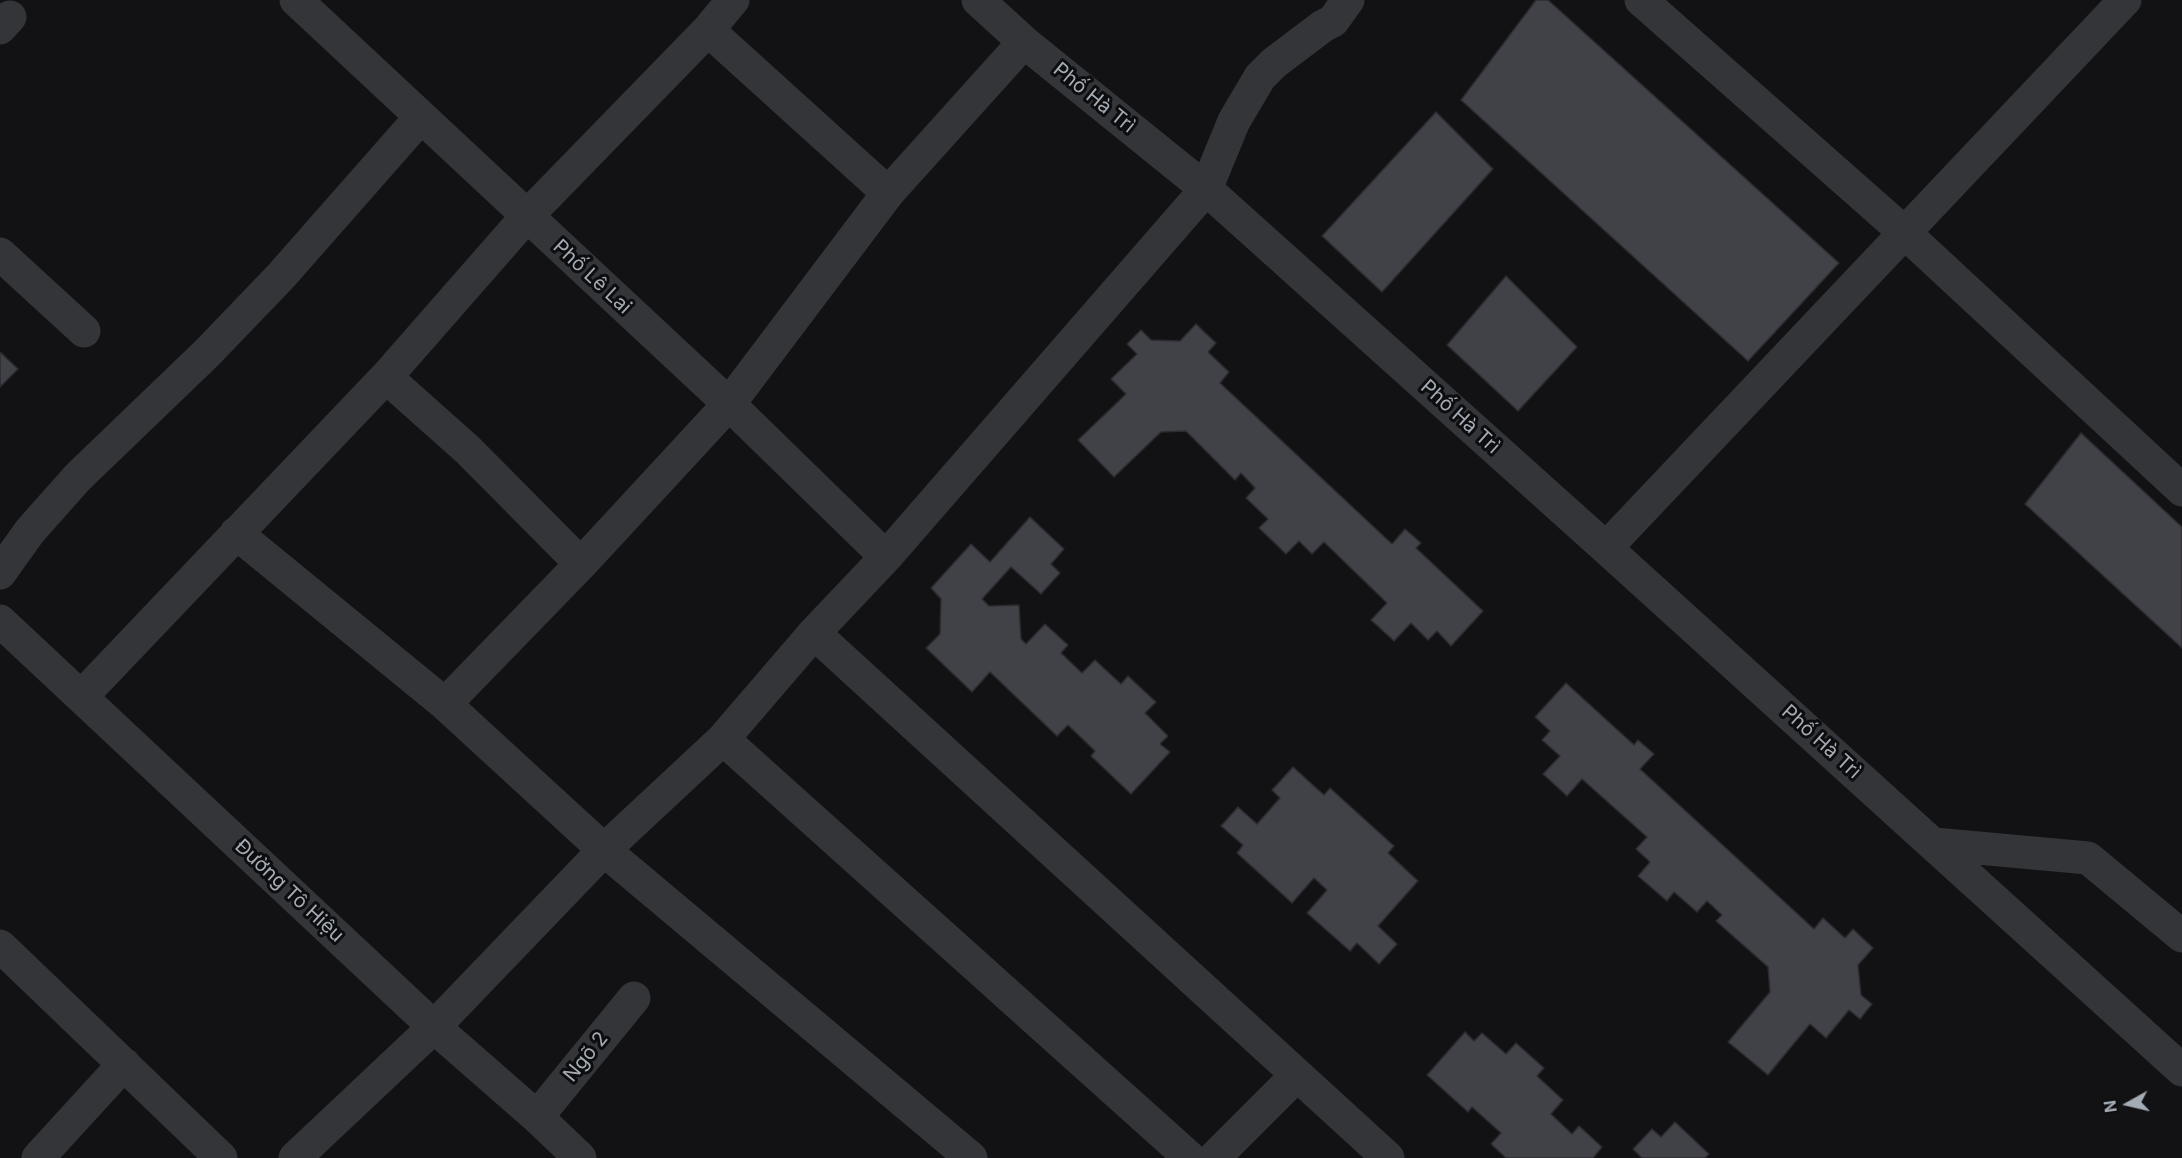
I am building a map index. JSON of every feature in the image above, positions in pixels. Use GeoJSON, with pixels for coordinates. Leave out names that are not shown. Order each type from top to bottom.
{"type":"FeatureCollection","features":[{"type":"Feature","properties":{"kind":"street","name":"Phố Lê Lai"},"geometry":{"type":"LineString","coordinates":[[296,0],[729,404],[886,557]]}},
{"type":"Feature","properties":{"kind":"street"},"geometry":{"type":"LineString","coordinates":[[82,696],[386,377],[527,216],[708,30],[733,0]]}},
{"type":"Feature","properties":{"kind":"street","name":"Phố Hà Trì"},"geometry":{"type":"LineString","coordinates":[[978,0],[1024,42],[1206,189],[2182,1070]]}},
{"type":"Feature","properties":{"kind":"street"},"geometry":{"type":"LineString","coordinates":[[295,1158],[434,1027],[604,850],[723,739],[814,633],[886,557],[1206,189],[1234,121],[1260,77],[1282,57],[1333,21],[1348,0]]}},
{"type":"Feature","properties":{"kind":"street"},"geometry":{"type":"LineString","coordinates":[[1641,0],[1905,233],[2182,490]]}},
{"type":"Feature","properties":{"kind":"street"},"geometry":{"type":"LineString","coordinates":[[1606,548],[1905,233],[2115,3]]}},
{"type":"Feature","properties":{"kind":"street"},"geometry":{"type":"LineString","coordinates":[[708,30],[888,193]]}},
{"type":"Feature","properties":{"kind":"street"},"geometry":{"type":"LineString","coordinates":[[445,704],[581,564],[729,404],[888,193],[1024,42]]}},
{"type":"Feature","properties":{"kind":"street"},"geometry":{"type":"LineString","coordinates":[[0,573],[30,531],[78,477],[153,407],[273,285],[420,118]]}},
{"type":"Feature","properties":{"kind":"street"},"geometry":{"type":"LineString","coordinates":[[0,254],[84,331]]}},
{"type":"Feature","properties":{"kind":"street"},"geometry":{"type":"LineString","coordinates":[[386,377],[468,450],[581,564]]}},
{"type":"Feature","properties":{"kind":"street"},"geometry":{"type":"LineString","coordinates":[[236,532],[445,704],[604,850],[971,1158]]}},
{"type":"Feature","properties":{"kind":"street","name":"Đường Tô Hiệu"},"geometry":{"type":"LineString","coordinates":[[4,632],[82,696],[434,1027],[580,1158]]}},
{"type":"Feature","properties":{"kind":"street"},"geometry":{"type":"LineString","coordinates":[[814,633],[1388,1158]]}},
{"type":"Feature","properties":{"kind":"street"},"geometry":{"type":"LineString","coordinates":[[723,739],[1190,1158]]}},
{"type":"Feature","properties":{"kind":"street"},"geometry":{"type":"LineString","coordinates":[[1934,844],[2088,858],[2182,936]]}},
{"type":"Feature","properties":{"kind":"street"},"geometry":{"type":"LineString","coordinates":[[0,946],[221,1158]]}},
{"type":"Feature","properties":{"kind":"street","name":"Ngõ 2"},"geometry":{"type":"LineString","coordinates":[[537,1117],[634,998]]}},
{"type":"Feature","properties":{"kind":"street"},"geometry":{"type":"LineString","coordinates":[[38,1158],[124,1064]]}},
{"type":"Feature","properties":{"kind":"street"},"geometry":{"type":"LineString","coordinates":[[1214,1158],[1297,1076]]}},
{"type":"Feature","properties":{"kind":"building"},"geometry":{"type":"Polygon","coordinates":[[[1536,0],[1548,0],[1839,263],[1748,361],[1461,100],[1536,0]]]}},
{"type":"Feature","properties":{"kind":"building"},"geometry":{"type":"Polygon","coordinates":[[[1436,112],[1493,169],[1382,292],[1322,236],[1436,112]]]}},
{"type":"Feature","properties":{"kind":"building"},"geometry":{"type":"Polygon","coordinates":[[[1506,276],[1577,347],[1518,411],[1447,345],[1506,276]]]}},
{"type":"Feature","properties":{"kind":"building"},"geometry":{"type":"Polygon","coordinates":[[[1196,324],[1216,343],[1208,352],[1229,372],[1220,383],[1392,544],[1405,529],[1421,543],[1416,548],[1483,611],[1451,646],[1437,631],[1428,640],[1411,623],[1394,641],[1371,620],[1387,603],[1324,542],[1312,554],[1299,541],[1286,554],[1259,528],[1268,519],[1246,498],[1255,488],[1241,473],[1235,480],[1186,431],[1161,432],[1114,477],[1078,440],[1126,394],[1111,379],[1137,354],[1127,344],[1141,330],[1151,340],[1180,341],[1196,324]]]}},
{"type":"Feature","properties":{"kind":"building"},"geometry":{"type":"Polygon","coordinates":[[[0,352],[18,369],[0,387],[0,352]]]}},
{"type":"Feature","properties":{"kind":"building"},"geometry":{"type":"Polygon","coordinates":[[[2081,433],[2182,527],[2182,648],[2025,504],[2081,433]]]}},
{"type":"Feature","properties":{"kind":"building"},"geometry":{"type":"Polygon","coordinates":[[[1030,517],[1064,549],[1051,564],[1060,573],[1041,594],[1011,567],[982,599],[989,606],[1019,605],[1021,639],[1026,644],[1045,624],[1068,645],[1061,653],[1082,673],[1095,660],[1121,684],[1128,676],[1156,702],[1145,713],[1168,736],[1160,744],[1170,752],[1131,794],[1091,756],[1095,751],[1068,725],[1057,736],[990,672],[972,692],[926,648],[940,634],[941,599],[931,588],[971,544],[990,562],[1030,517]]]}},
{"type":"Feature","properties":{"kind":"building"},"geometry":{"type":"Polygon","coordinates":[[[1566,683],[1634,745],[1638,740],[1654,754],[1640,769],[1814,929],[1823,918],[1845,938],[1853,929],[1873,948],[1858,965],[1861,995],[1872,1004],[1860,1019],[1849,1010],[1826,1038],[1810,1024],[1768,1075],[1728,1042],[1770,992],[1768,967],[1716,921],[1722,915],[1707,901],[1697,912],[1674,892],[1667,901],[1638,876],[1650,862],[1636,849],[1647,837],[1582,779],[1567,796],[1543,774],[1560,756],[1542,740],[1550,731],[1535,717],[1566,683]]]}},
{"type":"Feature","properties":{"kind":"building"},"geometry":{"type":"Polygon","coordinates":[[[1293,767],[1324,795],[1330,788],[1394,846],[1388,853],[1418,881],[1378,926],[1397,944],[1379,964],[1357,943],[1350,951],[1307,913],[1327,890],[1314,878],[1292,903],[1237,853],[1243,845],[1221,826],[1238,807],[1257,824],[1280,798],[1272,790],[1293,767]]]}},
{"type":"Feature","properties":{"kind":"building"},"geometry":{"type":"Polygon","coordinates":[[[1465,1032],[1474,1041],[1482,1033],[1506,1054],[1516,1043],[1544,1068],[1537,1076],[1563,1100],[1551,1114],[1572,1134],[1579,1126],[1602,1147],[1593,1158],[1506,1158],[1491,1144],[1501,1133],[1472,1107],[1468,1112],[1427,1075],[1465,1032]]]}},
{"type":"Feature","properties":{"kind":"building"},"geometry":{"type":"Polygon","coordinates":[[[1675,1122],[1709,1154],[1705,1158],[1642,1158],[1633,1149],[1652,1129],[1661,1137],[1675,1122]]]}}]}
